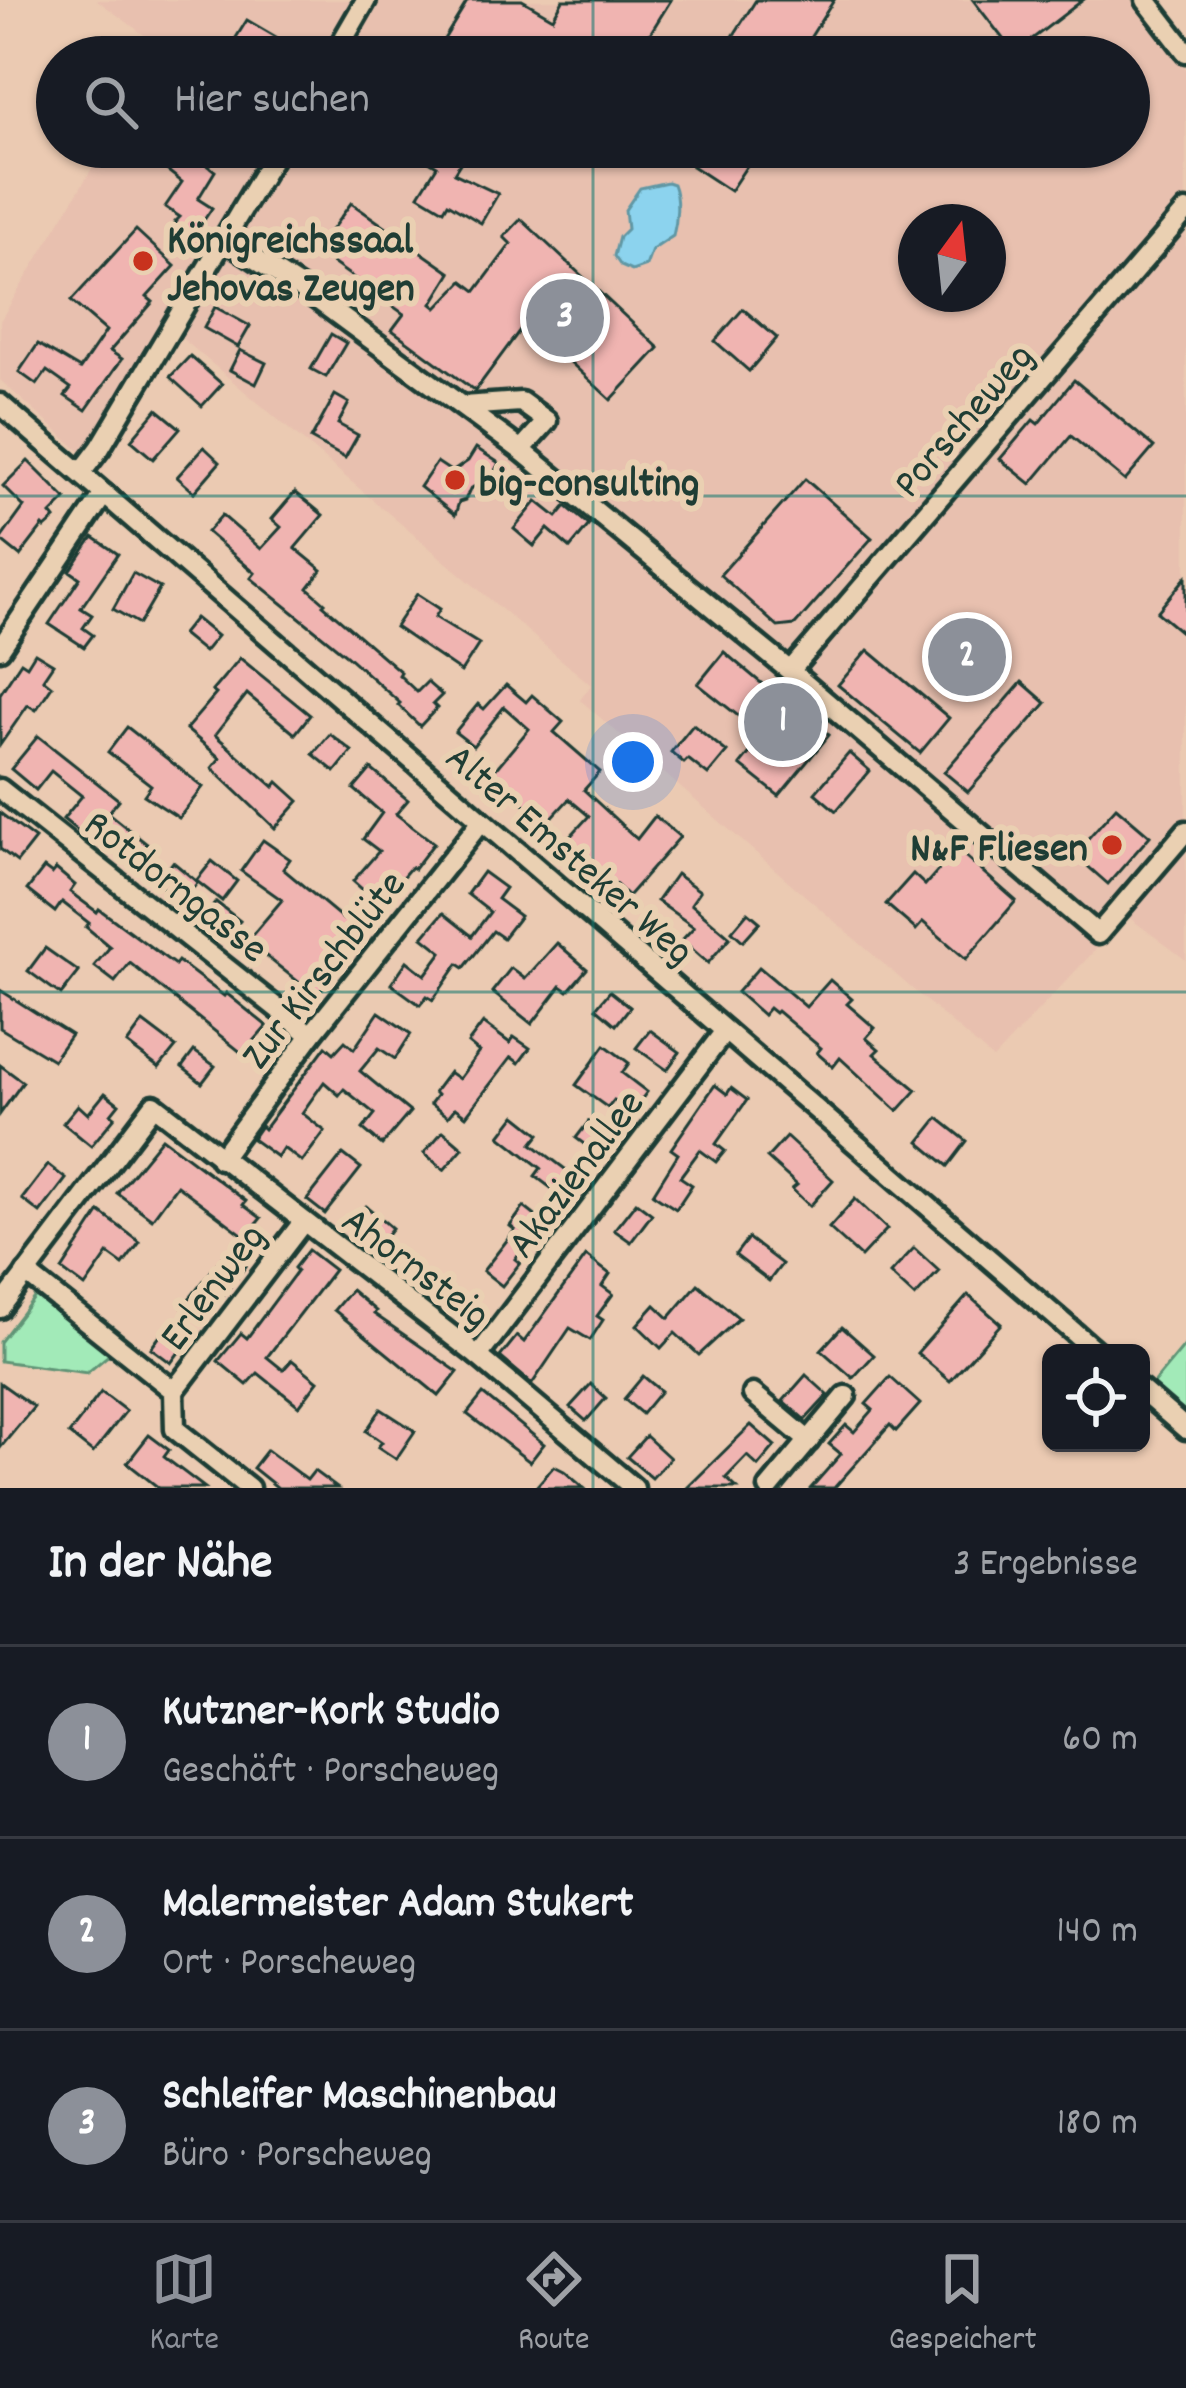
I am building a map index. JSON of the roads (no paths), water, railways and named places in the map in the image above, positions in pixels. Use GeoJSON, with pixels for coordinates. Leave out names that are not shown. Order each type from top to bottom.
{"type":"FeatureCollection","features":[{"type":"Feature","properties":{"kind":"street"},"geometry":{"type":"LineString","coordinates":[[345,36],[367,0]]}},
{"type":"Feature","properties":{"kind":"street"},"geometry":{"type":"LineString","coordinates":[[1146,0],[1186,52]]}},
{"type":"Feature","properties":{"kind":"street"},"geometry":{"type":"LineString","coordinates":[[81,473],[266,168]]}},
{"type":"Feature","properties":{"kind":"street","name":"Porscheweg"},"geometry":{"type":"LineString","coordinates":[[790,671],[1186,211]]}},
{"type":"Feature","properties":{"kind":"street"},"geometry":{"type":"LineString","coordinates":[[224,238],[314,297],[521,450],[1098,934],[1186,831]]}},
{"type":"Feature","properties":{"kind":"street"},"geometry":{"type":"LineString","coordinates":[[463,406],[521,402],[547,421],[521,450]]}},
{"type":"Feature","properties":{"kind":"street","name":"Alter Emsteker Weg"},"geometry":{"type":"LineString","coordinates":[[0,404],[1088,1344]]}},
{"type":"Feature","properties":{"kind":"street"},"geometry":{"type":"LineString","coordinates":[[0,649],[104,494]]}},
{"type":"Feature","properties":{"kind":"street","name":"Rotdorngasse"},"geometry":{"type":"LineString","coordinates":[[0,788],[311,1035]]}},
{"type":"Feature","properties":{"kind":"street","name":"Zur Kirschblüte"},"geometry":{"type":"LineString","coordinates":[[220,1159],[311,1035],[481,823]]}},
{"type":"Feature","properties":{"kind":"street","name":"Akazienallee"},"geometry":{"type":"LineString","coordinates":[[478,1356],[725,1031]]}},
{"type":"Feature","properties":{"kind":"street","name":"Ahornsteig"},"geometry":{"type":"LineString","coordinates":[[26,1273],[154,1105],[478,1356],[634,1488]]}},
{"type":"Feature","properties":{"kind":"street","name":"Erlenweg"},"geometry":{"type":"LineString","coordinates":[[174,1390],[303,1222]]}},
{"type":"Feature","properties":{"kind":"street"},"geometry":{"type":"LineString","coordinates":[[0,1308],[26,1273],[174,1390],[175,1429],[249,1488]]}},
{"type":"Feature","properties":{"kind":"street"},"geometry":{"type":"LineString","coordinates":[[753,1394],[809,1441]]}},
{"type":"Feature","properties":{"kind":"street"},"geometry":{"type":"LineString","coordinates":[[769,1488],[846,1396]]}},
{"type":"Feature","properties":{"kind":"street"},"geometry":{"type":"LineString","coordinates":[[1150,1398],[1186,1430]]}},
{"type":"Feature","properties":{"kind":"water"},"geometry":{"type":"Polygon","coordinates":[[[673,184],[676,196],[673,236],[652,250],[646,266],[632,271],[621,266],[614,256],[619,237],[627,229],[625,210],[640,188],[673,184]]]}},
{"type":"Feature","properties":{"kind":"place","name":"Königreichssaal Jehovas Zeugen"},"geometry":{"type":"Point","coordinates":[143,261]}},
{"type":"Feature","properties":{"kind":"place","name":"Schleifer Maschinenbau"},"geometry":{"type":"Point","coordinates":[565,318]}},
{"type":"Feature","properties":{"kind":"place","name":"big-consulting"},"geometry":{"type":"Point","coordinates":[455,480]}},
{"type":"Feature","properties":{"kind":"place","name":"Malermeister Adam Stukert"},"geometry":{"type":"Point","coordinates":[967,657]}},
{"type":"Feature","properties":{"kind":"place","name":"Kutzner-Kork Studio"},"geometry":{"type":"Point","coordinates":[783,722]}},
{"type":"Feature","properties":{"kind":"place","name":"N&F Fliesen"},"geometry":{"type":"Point","coordinates":[1112,845]}}]}
